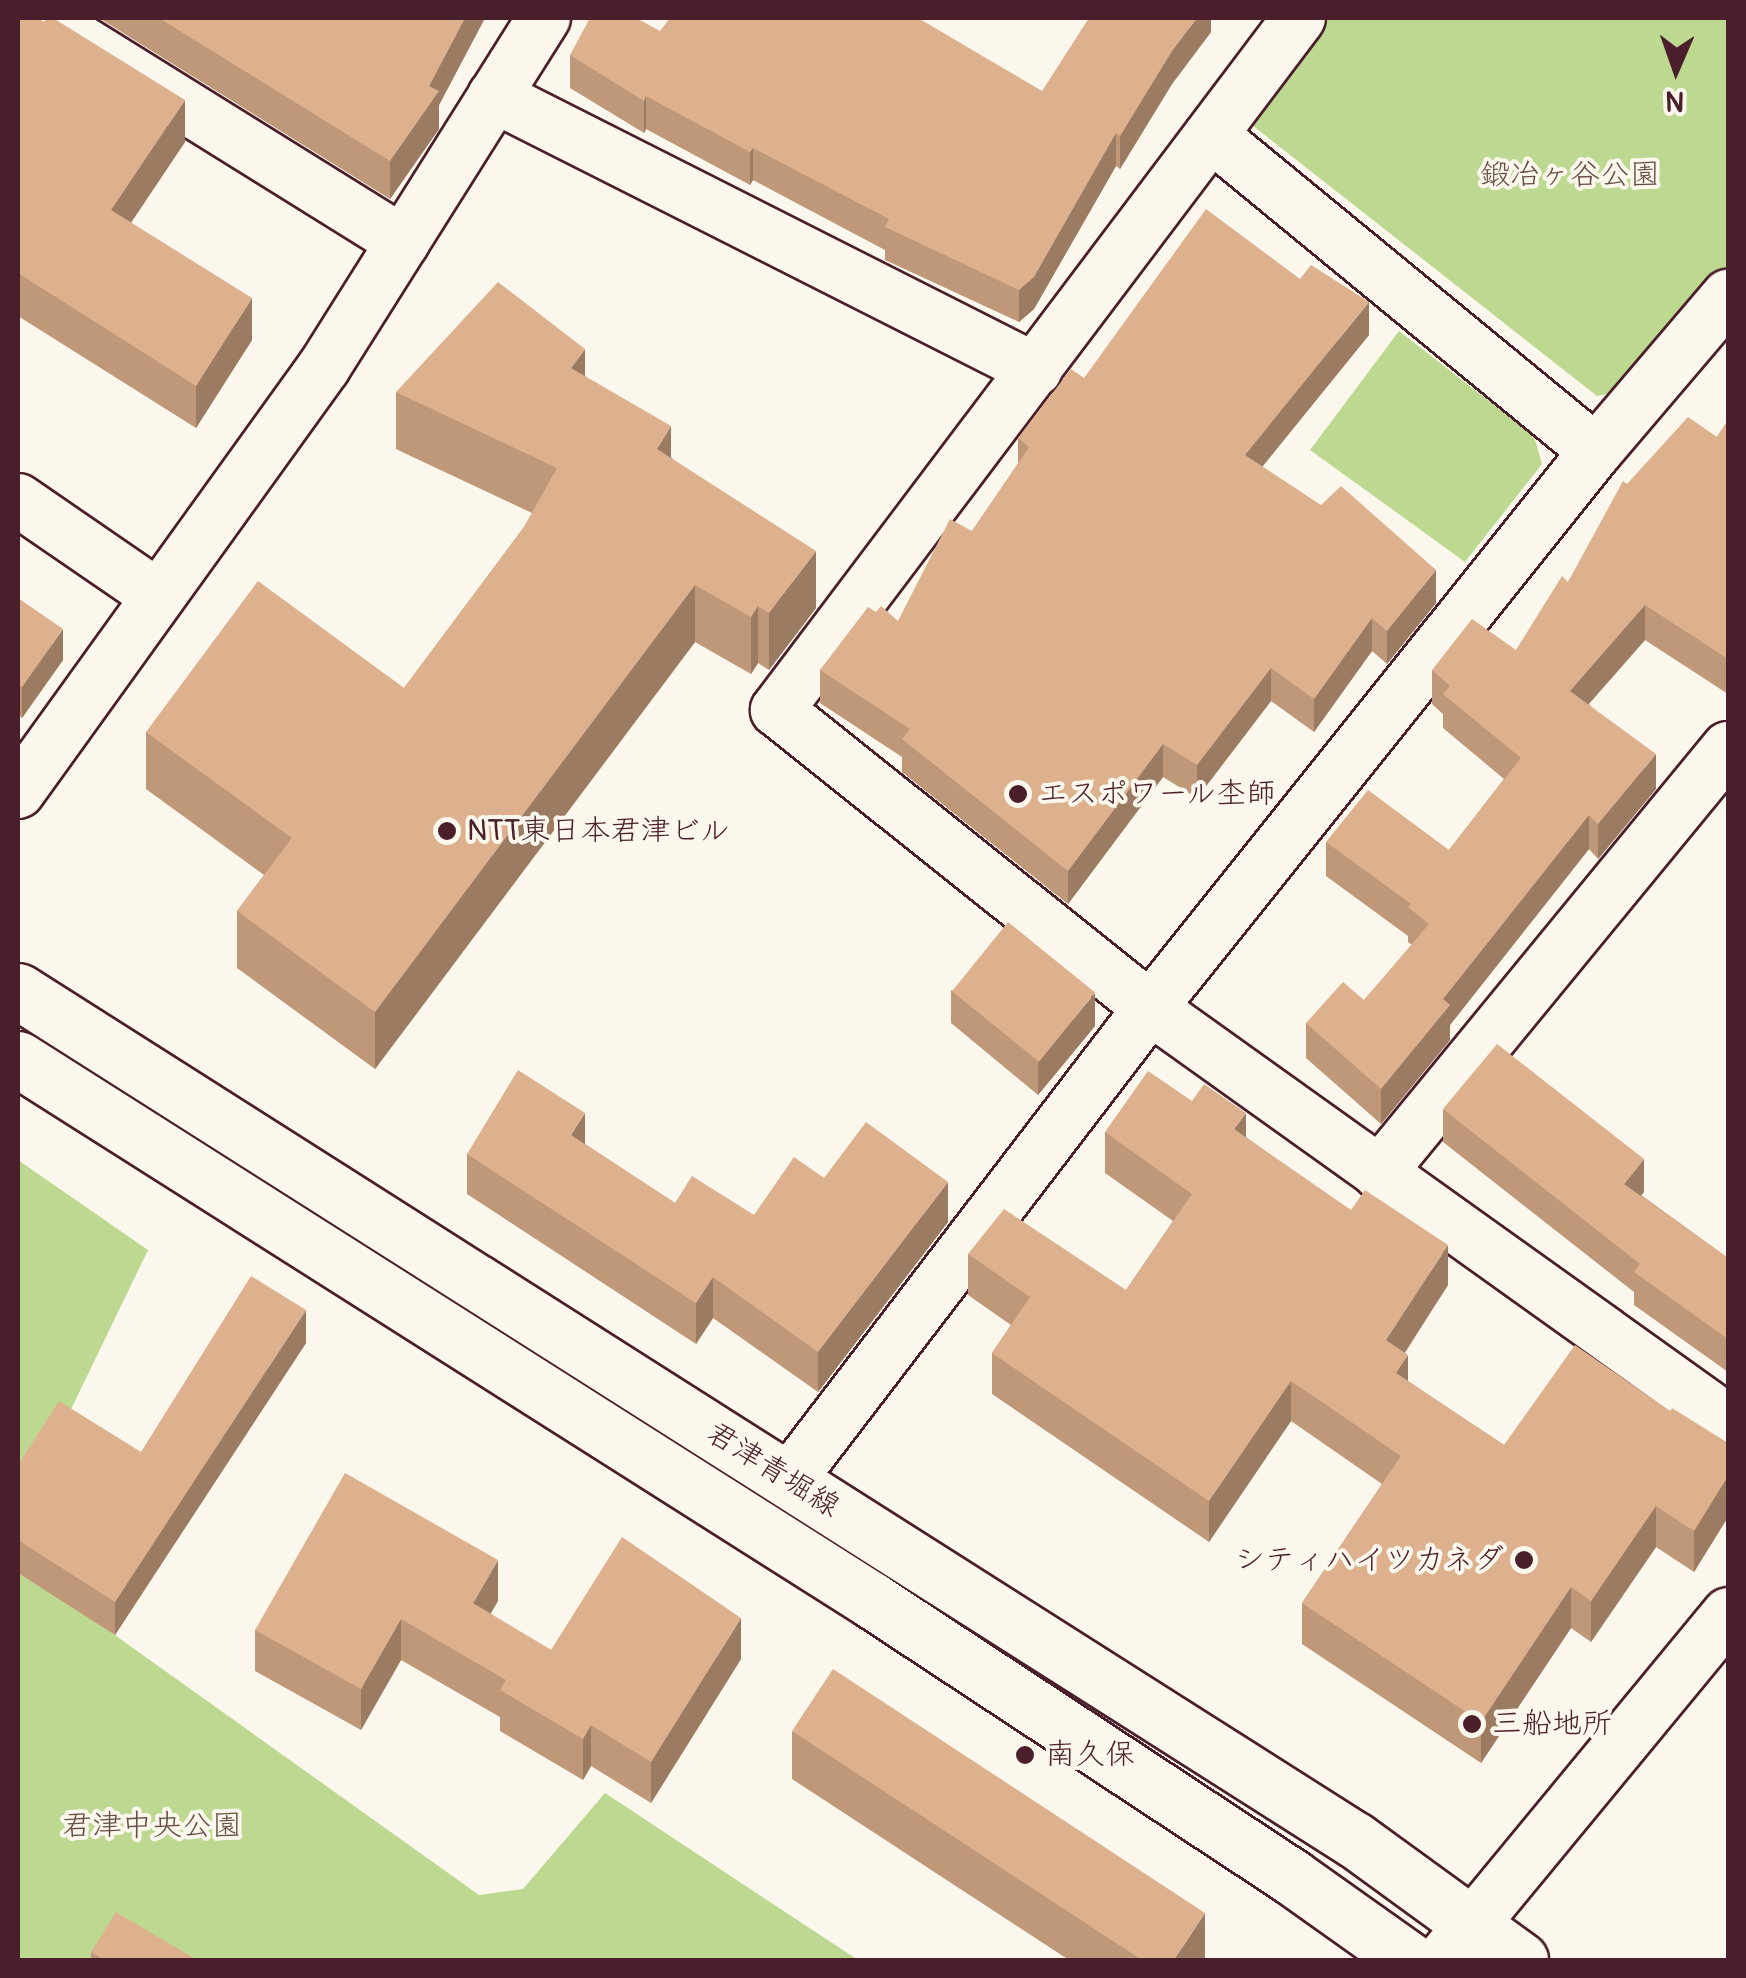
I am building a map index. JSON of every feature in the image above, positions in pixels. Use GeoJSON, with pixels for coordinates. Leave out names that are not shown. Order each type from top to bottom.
{"type":"FeatureCollection","features":[{"type":"Feature","properties":{"kind":"main road","name":"君津青堀線"},"geometry":{"type":"LineString","coordinates":[[18,990],[1355,1840],[1458,1943],[1520,1960]]}},
{"type":"Feature","properties":{"kind":"main road","name":"君津青堀線"},"geometry":{"type":"LineString","coordinates":[[18,1059],[889,1611],[1292,1877],[1409,1960]]}},
{"type":"Feature","properties":{"kind":"street"},"geometry":{"type":"LineString","coordinates":[[43,18],[403,242]]}},
{"type":"Feature","properties":{"kind":"street"},"geometry":{"type":"LineString","coordinates":[[18,792],[156,594],[324,367],[544,18]]}},
{"type":"Feature","properties":{"kind":"street"},"geometry":{"type":"LineString","coordinates":[[1299,18],[777,710],[1150,1008],[1728,1421]]}},
{"type":"Feature","properties":{"kind":"street"},"geometry":{"type":"LineString","coordinates":[[494,96],[1036,370]]}},
{"type":"Feature","properties":{"kind":"street"},"geometry":{"type":"LineString","coordinates":[[1211,135],[1596,451]]}},
{"type":"Feature","properties":{"kind":"street"},"geometry":{"type":"LineString","coordinates":[[789,1480],[1150,1008],[1596,451],[1728,296]]}},
{"type":"Feature","properties":{"kind":"street"},"geometry":{"type":"LineString","coordinates":[[18,500],[156,594]]}},
{"type":"Feature","properties":{"kind":"street"},"geometry":{"type":"LineString","coordinates":[[1379,1172],[1728,748]]}},
{"type":"Feature","properties":{"kind":"street"},"geometry":{"type":"LineString","coordinates":[[1458,1943],[1728,1614]]}},
{"type":"Feature","properties":{"kind":"green space","name":"鍛冶ヶ谷公園"},"geometry":{"type":"Polygon","coordinates":[[[1325,18],[1728,18],[1728,264],[1612,393],[1597,396],[1252,125],[1325,18]]]}},
{"type":"Feature","properties":{"kind":"green space"},"geometry":{"type":"Polygon","coordinates":[[[1399,331],[1534,436],[1542,464],[1465,562],[1310,450],[1399,331]]]}},
{"type":"Feature","properties":{"kind":"green space"},"geometry":{"type":"Polygon","coordinates":[[[18,1160],[148,1250],[18,1519],[18,1160]]]}},
{"type":"Feature","properties":{"kind":"green space","name":"君津中央公園"},"geometry":{"type":"Polygon","coordinates":[[[18,1566],[479,1895],[523,1889],[605,1793],[858,1960],[18,1960],[18,1566]]]}},
{"type":"Feature","properties":{"kind":"building"},"geometry":{"type":"Polygon","coordinates":[[[18,18],[44,22],[53,18],[185,100],[111,210],[252,298],[196,386],[18,273],[18,18]]]}},
{"type":"Feature","properties":{"kind":"building"},"geometry":{"type":"Polygon","coordinates":[[[159,18],[465,18],[429,86],[439,91],[390,161],[159,18]]]}},
{"type":"Feature","properties":{"kind":"building"},"geometry":{"type":"Polygon","coordinates":[[[590,18],[636,18],[660,31],[670,18],[918,18],[1042,91],[1089,18],[1197,18],[1120,136],[1116,133],[1034,277],[1019,290],[885,227],[889,219],[753,148],[750,152],[646,96],[644,101],[570,55],[590,18]]]}},
{"type":"Feature","properties":{"kind":"building"},"geometry":{"type":"Polygon","coordinates":[[[1206,209],[1300,279],[1311,265],[1369,302],[1245,455],[1321,505],[1341,486],[1436,570],[1387,631],[1372,618],[1314,699],[1271,668],[1197,765],[1163,744],[1068,871],[902,739],[910,729],[820,670],[868,607],[876,612],[881,606],[898,621],[950,519],[972,531],[1029,447],[1018,438],[1071,369],[1084,378],[1206,209]]]}},
{"type":"Feature","properties":{"kind":"building"},"geometry":{"type":"Polygon","coordinates":[[[498,282],[585,349],[571,368],[671,426],[657,449],[816,551],[769,613],[758,606],[751,617],[695,585],[375,1012],[237,911],[292,838],[146,732],[258,581],[404,688],[524,527],[557,468],[396,392],[498,282]]]}},
{"type":"Feature","properties":{"kind":"building"},"geometry":{"type":"Polygon","coordinates":[[[1688,417],[1717,437],[1728,420],[1728,659],[1645,605],[1570,691],[1656,754],[1598,824],[1589,815],[1443,999],[1450,1005],[1381,1089],[1306,1023],[1343,982],[1364,1000],[1429,924],[1408,907],[1411,904],[1326,842],[1368,790],[1449,850],[1521,758],[1443,694],[1450,686],[1432,670],[1472,619],[1516,650],[1562,576],[1568,582],[1623,481],[1627,484],[1688,417]]]}},
{"type":"Feature","properties":{"kind":"building"},"geometry":{"type":"Polygon","coordinates":[[[18,598],[63,629],[22,687],[18,684],[18,598]]]}},
{"type":"Feature","properties":{"kind":"building"},"geometry":{"type":"Polygon","coordinates":[[[1008,922],[1095,992],[1039,1062],[952,991],[1008,922]]]}},
{"type":"Feature","properties":{"kind":"building"},"geometry":{"type":"Polygon","coordinates":[[[1497,1044],[1644,1159],[1624,1184],[1728,1258],[1728,1339],[1634,1272],[1640,1264],[1443,1109],[1497,1044]]]}},
{"type":"Feature","properties":{"kind":"building"},"geometry":{"type":"Polygon","coordinates":[[[518,1070],[585,1113],[571,1135],[675,1203],[692,1176],[754,1215],[794,1157],[824,1178],[866,1122],[948,1182],[818,1352],[713,1277],[696,1303],[467,1154],[518,1070]]]}},
{"type":"Feature","properties":{"kind":"building"},"geometry":{"type":"Polygon","coordinates":[[[1148,1071],[1192,1101],[1204,1084],[1246,1113],[1234,1129],[1351,1210],[1365,1190],[1448,1245],[1386,1340],[1408,1355],[1396,1373],[1504,1445],[1575,1345],[1670,1411],[1672,1408],[1728,1443],[1728,1476],[1694,1531],[1656,1506],[1591,1601],[1571,1587],[1481,1722],[1302,1603],[1401,1456],[1291,1381],[1209,1501],[992,1353],[1030,1297],[968,1254],[1004,1209],[1126,1290],[1192,1194],[1105,1132],[1148,1071]]]}},
{"type":"Feature","properties":{"kind":"building"},"geometry":{"type":"Polygon","coordinates":[[[251,1276],[306,1310],[115,1602],[18,1540],[18,1465],[59,1401],[141,1452],[251,1276]]]}},
{"type":"Feature","properties":{"kind":"building"},"geometry":{"type":"Polygon","coordinates":[[[345,1473],[498,1560],[473,1603],[551,1650],[622,1537],[741,1618],[651,1762],[591,1725],[583,1739],[500,1690],[506,1680],[401,1619],[361,1689],[255,1630],[345,1473]]]}},
{"type":"Feature","properties":{"kind":"building"},"geometry":{"type":"Polygon","coordinates":[[[833,1669],[1205,1913],[1174,1960],[1142,1960],[792,1731],[833,1669]]]}},
{"type":"Feature","properties":{"kind":"building"},"geometry":{"type":"Polygon","coordinates":[[[116,1912],[197,1960],[104,1960],[91,1952],[116,1912]]]}},
{"type":"Feature","properties":{"kind":"place","name":"エスポワール杢師"},"geometry":{"type":"Point","coordinates":[1018,794]}},
{"type":"Feature","properties":{"kind":"place","name":"NTT東日本君津ビル"},"geometry":{"type":"Point","coordinates":[447,831]}},
{"type":"Feature","properties":{"kind":"place","name":"シティハイツカネダ"},"geometry":{"type":"Point","coordinates":[1524,1560]}},
{"type":"Feature","properties":{"kind":"place","name":"三船地所"},"geometry":{"type":"Point","coordinates":[1472,1724]}},
{"type":"Feature","properties":{"kind":"place","name":"南久保"},"geometry":{"type":"Point","coordinates":[1025,1755]}}]}
